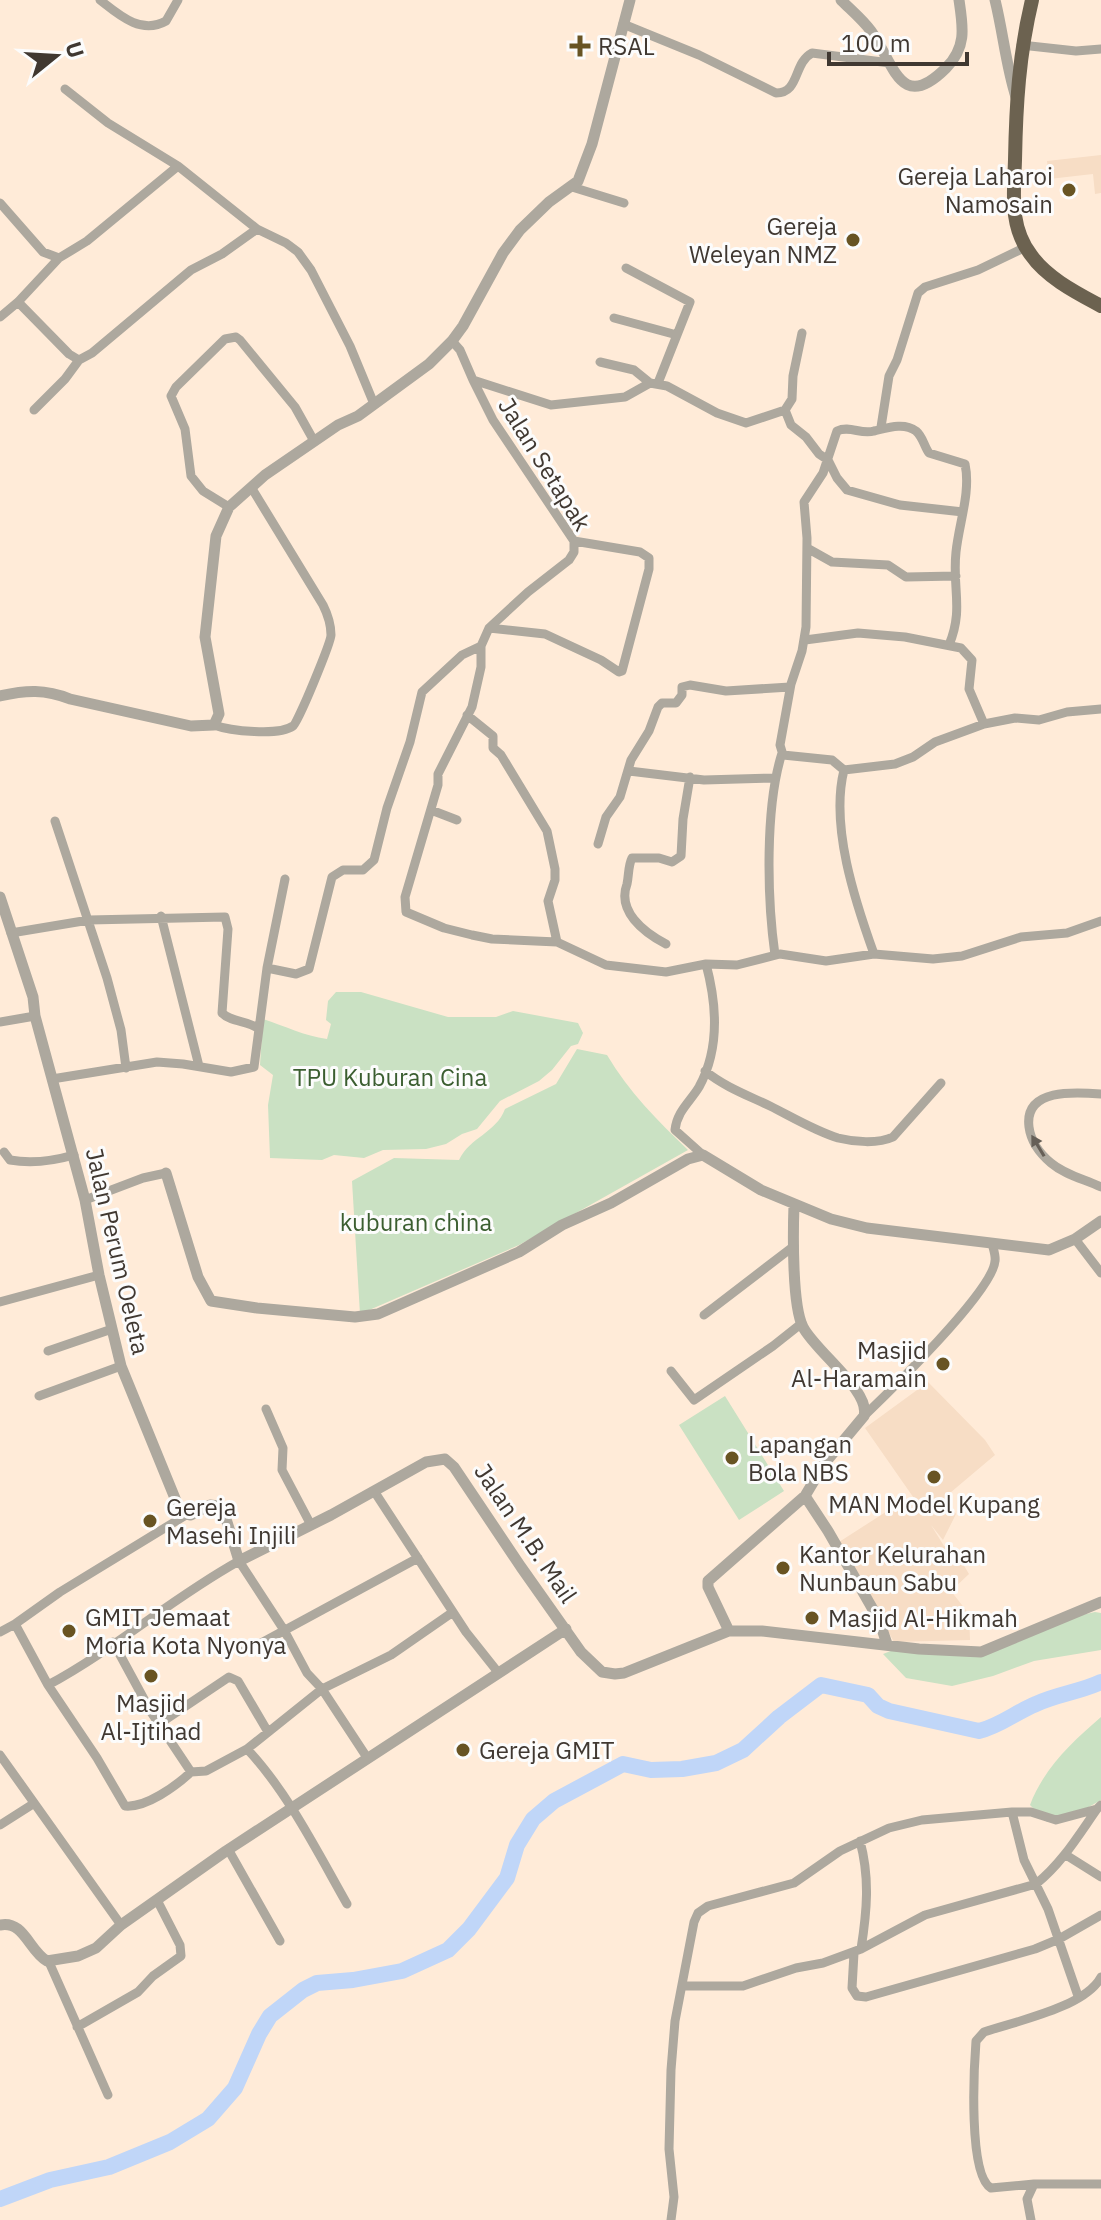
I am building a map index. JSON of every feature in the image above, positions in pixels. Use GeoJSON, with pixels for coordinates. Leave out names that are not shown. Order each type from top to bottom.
{"type":"FeatureCollection","features":[{"type":"Feature","properties":{"kind":"highway"},"geometry":{"type":"LineString","coordinates":[[1032,0],[1021,45],[1016,98],[1015,222],[1039,266],[1101,306]]}},
{"type":"Feature","properties":{"kind":"street"},"geometry":{"type":"LineString","coordinates":[[100,0],[138,26],[149,27],[166,21],[178,0]]}},
{"type":"Feature","properties":{"kind":"street"},"geometry":{"type":"LineString","coordinates":[[214,725],[219,714],[205,637],[216,536],[229,507],[314,441],[374,404],[429,364],[452,341],[503,253],[520,230],[549,202],[578,181],[586,164],[630,0]]}},
{"type":"Feature","properties":{"kind":"street"},"geometry":{"type":"LineString","coordinates":[[841,0],[870,29],[898,79],[919,87],[926,85],[957,55],[964,36],[959,0]]}},
{"type":"Feature","properties":{"kind":"street"},"geometry":{"type":"LineString","coordinates":[[995,0],[1016,98]]}},
{"type":"Feature","properties":{"kind":"street"},"geometry":{"type":"LineString","coordinates":[[623,24],[699,55],[776,93],[788,91],[802,60],[812,53],[890,63]]}},
{"type":"Feature","properties":{"kind":"street"},"geometry":{"type":"LineString","coordinates":[[1021,45],[1076,51],[1101,49]]}},
{"type":"Feature","properties":{"kind":"street"},"geometry":{"type":"LineString","coordinates":[[65,89],[108,123],[178,166],[257,229],[298,252],[311,270],[350,346],[374,404]]}},
{"type":"Feature","properties":{"kind":"street"},"geometry":{"type":"LineString","coordinates":[[0,317],[59,258],[87,241],[178,166]]}},
{"type":"Feature","properties":{"kind":"street"},"geometry":{"type":"LineString","coordinates":[[572,187],[624,203]]}},
{"type":"Feature","properties":{"kind":"street"},"geometry":{"type":"LineString","coordinates":[[0,203],[43,252],[59,258]]}},
{"type":"Feature","properties":{"kind":"street"},"geometry":{"type":"LineString","coordinates":[[34,410],[79,360],[92,353],[191,270],[222,254],[257,229]]}},
{"type":"Feature","properties":{"kind":"street"},"geometry":{"type":"LineString","coordinates":[[881,427],[889,376],[918,293],[925,287],[978,270],[1026,247]]}},
{"type":"Feature","properties":{"kind":"street"},"geometry":{"type":"LineString","coordinates":[[626,268],[689,299],[690,304],[654,383]]}},
{"type":"Feature","properties":{"kind":"street"},"geometry":{"type":"LineString","coordinates":[[18,302],[69,354],[79,360]]}},
{"type":"Feature","properties":{"kind":"street"},"geometry":{"type":"LineString","coordinates":[[614,318],[677,335]]}},
{"type":"Feature","properties":{"kind":"street"},"geometry":{"type":"LineString","coordinates":[[600,362],[634,370],[717,413],[746,423],[785,410],[792,399],[793,376],[802,333]]}},
{"type":"Feature","properties":{"kind":"street"},"geometry":{"type":"LineString","coordinates":[[229,507],[203,491],[191,476],[185,429],[171,396],[176,387],[225,339],[236,337],[240,340],[295,407],[314,441]]}},
{"type":"Feature","properties":{"kind":"street","name":"Jalan Setapak"},"geometry":{"type":"LineString","coordinates":[[452,341],[460,350],[493,420],[574,541],[574,552],[569,560],[489,628],[481,646],[481,667],[472,707],[444,757],[405,897],[406,912],[444,928],[482,937],[557,942],[606,965],[666,972],[706,964],[732,966],[775,955],[826,961],[874,954],[933,959],[962,956],[1012,939],[1067,933],[1101,921]]}},
{"type":"Feature","properties":{"kind":"street","name":"Jalan Setapak"},"geometry":{"type":"LineString","coordinates":[[473,380],[551,405],[625,397],[654,383]]}},
{"type":"Feature","properties":{"kind":"street"},"geometry":{"type":"LineString","coordinates":[[785,410],[791,425],[828,460],[837,478],[852,492],[908,507],[963,512]]}},
{"type":"Feature","properties":{"kind":"street"},"geometry":{"type":"LineString","coordinates":[[775,955],[770,907],[774,778],[782,753],[780,745],[790,687],[805,640],[807,548],[804,502],[818,484],[837,431],[844,428],[875,431],[881,427],[913,429],[922,437],[929,453],[965,464],[967,482],[956,551],[959,613],[949,645]]}},
{"type":"Feature","properties":{"kind":"street"},"geometry":{"type":"LineString","coordinates":[[0,696],[22,691],[52,692],[70,699],[191,726],[214,725],[229,730],[279,731],[294,725],[303,712],[331,635],[330,619],[251,487]]}},
{"type":"Feature","properties":{"kind":"street"},"geometry":{"type":"LineString","coordinates":[[489,628],[545,634],[622,671],[649,569],[649,558],[640,552],[574,541]]}},
{"type":"Feature","properties":{"kind":"street"},"geometry":{"type":"LineString","coordinates":[[807,548],[843,565],[888,565],[906,577],[956,576]]}},
{"type":"Feature","properties":{"kind":"street"},"geometry":{"type":"LineString","coordinates":[[805,640],[858,633],[905,637],[961,648],[972,660],[969,689],[984,724]]}},
{"type":"Feature","properties":{"kind":"street"},"geometry":{"type":"LineString","coordinates":[[267,968],[296,974],[309,969],[332,877],[343,870],[363,870],[374,860],[422,692],[462,655],[481,646]]}},
{"type":"Feature","properties":{"kind":"street"},"geometry":{"type":"LineString","coordinates":[[598,844],[602,827],[620,797],[634,755],[662,703],[676,703],[685,685],[726,691],[790,687]]}},
{"type":"Feature","properties":{"kind":"street"},"geometry":{"type":"LineString","coordinates":[[782,753],[789,757],[832,760],[844,770],[895,764],[913,757],[935,742],[984,724],[1015,718],[1039,720],[1067,712],[1101,709]]}},
{"type":"Feature","properties":{"kind":"street"},"geometry":{"type":"LineString","coordinates":[[467,715],[493,736],[493,748],[501,755],[547,831],[555,869],[548,901],[557,942]]}},
{"type":"Feature","properties":{"kind":"street"},"geometry":{"type":"LineString","coordinates":[[844,770],[839,798],[842,832],[874,954]]}},
{"type":"Feature","properties":{"kind":"street"},"geometry":{"type":"LineString","coordinates":[[629,771],[704,780],[774,778]]}},
{"type":"Feature","properties":{"kind":"street"},"geometry":{"type":"LineString","coordinates":[[666,944],[651,936],[630,915],[624,903],[623,890],[632,858],[659,858],[672,862],[681,856],[690,777]]}},
{"type":"Feature","properties":{"kind":"street"},"geometry":{"type":"LineString","coordinates":[[431,810],[457,820]]}},
{"type":"Feature","properties":{"kind":"street"},"geometry":{"type":"LineString","coordinates":[[55,821],[89,920],[121,1030],[126,1068]]}},
{"type":"Feature","properties":{"kind":"street"},"geometry":{"type":"LineString","coordinates":[[52,1079],[157,1062],[231,1072],[254,1067],[267,968],[285,879]]}},
{"type":"Feature","properties":{"kind":"street","name":"Jalan Perum Oeleta"},"geometry":{"type":"LineString","coordinates":[[0,897],[33,997],[35,1016],[74,1155],[121,1366],[176,1503],[186,1515]]}},
{"type":"Feature","properties":{"kind":"street"},"geometry":{"type":"LineString","coordinates":[[161,916],[199,1066]]}},
{"type":"Feature","properties":{"kind":"street"},"geometry":{"type":"LineString","coordinates":[[11,933],[89,920],[220,916],[227,919],[222,1013],[229,1019],[259,1029]]}},
{"type":"Feature","properties":{"kind":"street"},"geometry":{"type":"LineString","coordinates":[[706,964],[712,985],[714,1047],[699,1087],[683,1107],[675,1130],[703,1155],[761,1190],[794,1205],[867,1228],[1049,1250],[1075,1239],[1101,1221]]}},
{"type":"Feature","properties":{"kind":"street"},"geometry":{"type":"LineString","coordinates":[[0,1022],[35,1016]]}},
{"type":"Feature","properties":{"kind":"street"},"geometry":{"type":"LineString","coordinates":[[705,1071],[731,1089],[803,1123],[836,1137],[857,1141],[893,1137],[941,1083]]}},
{"type":"Feature","properties":{"kind":"street"},"geometry":{"type":"LineString","coordinates":[[1101,1094],[1058,1094],[1035,1103],[1028,1116],[1033,1143],[1040,1153],[1058,1168],[1101,1187]]}},
{"type":"Feature","properties":{"kind":"street"},"geometry":{"type":"LineString","coordinates":[[4,1152],[10,1160],[22,1162],[74,1155]]}},
{"type":"Feature","properties":{"kind":"street"},"geometry":{"type":"LineString","coordinates":[[85,1200],[143,1178],[166,1173],[198,1277],[211,1301],[355,1317],[378,1314],[519,1252],[562,1225],[611,1203],[688,1159],[703,1155]]}},
{"type":"Feature","properties":{"kind":"street"},"geometry":{"type":"LineString","coordinates":[[794,1205],[794,1246],[802,1323],[818,1348],[864,1403],[864,1416]]}},
{"type":"Feature","properties":{"kind":"street"},"geometry":{"type":"LineString","coordinates":[[1075,1239],[1101,1273]]}},
{"type":"Feature","properties":{"kind":"street"},"geometry":{"type":"LineString","coordinates":[[729,1631],[708,1581],[805,1496],[824,1464],[864,1416],[949,1329],[981,1288],[995,1262],[992,1243]]}},
{"type":"Feature","properties":{"kind":"street"},"geometry":{"type":"LineString","coordinates":[[704,1315],[794,1246]]}},
{"type":"Feature","properties":{"kind":"street"},"geometry":{"type":"LineString","coordinates":[[0,1302],[99,1275]]}},
{"type":"Feature","properties":{"kind":"street"},"geometry":{"type":"LineString","coordinates":[[671,1371],[694,1400],[802,1323]]}},
{"type":"Feature","properties":{"kind":"street"},"geometry":{"type":"LineString","coordinates":[[48,1351],[112,1329]]}},
{"type":"Feature","properties":{"kind":"street"},"geometry":{"type":"LineString","coordinates":[[39,1396],[121,1366]]}},
{"type":"Feature","properties":{"kind":"street"},"geometry":{"type":"LineString","coordinates":[[266,1409],[283,1448],[282,1470],[311,1525]]}},
{"type":"Feature","properties":{"kind":"street","name":"Jalan M.B. Mail"},"geometry":{"type":"LineString","coordinates":[[45,1960],[78,1956],[96,1948],[121,1925],[228,1849],[497,1671],[528,1655],[566,1629],[448,1460],[439,1459],[426,1462],[239,1561],[113,1642],[83,1666],[48,1685]]}},
{"type":"Feature","properties":{"kind":"street"},"geometry":{"type":"LineString","coordinates":[[374,1491],[453,1612],[497,1671]]}},
{"type":"Feature","properties":{"kind":"street"},"geometry":{"type":"LineString","coordinates":[[805,1496],[879,1620],[887,1644]]}},
{"type":"Feature","properties":{"kind":"street"},"geometry":{"type":"LineString","coordinates":[[0,1632],[186,1515],[193,1515],[214,1504],[219,1506],[227,1522],[239,1561],[284,1630],[307,1673],[322,1689],[368,1759]]}},
{"type":"Feature","properties":{"kind":"street"},"geometry":{"type":"LineString","coordinates":[[240,1652],[418,1558]]}},
{"type":"Feature","properties":{"kind":"street"},"geometry":{"type":"LineString","coordinates":[[566,1629],[593,1665],[602,1672],[615,1674],[729,1631],[762,1631],[919,1649],[981,1652],[1101,1602]]}},
{"type":"Feature","properties":{"kind":"street"},"geometry":{"type":"LineString","coordinates":[[15,1624],[48,1685],[125,1806],[130,1807],[182,1781],[191,1772],[206,1771],[247,1749],[322,1689],[391,1655],[453,1612]]}},
{"type":"Feature","properties":{"kind":"street"},"geometry":{"type":"LineString","coordinates":[[113,1642],[159,1724],[191,1772]]}},
{"type":"Feature","properties":{"kind":"street"},"geometry":{"type":"LineString","coordinates":[[159,1724],[229,1677],[238,1681],[268,1732]]}},
{"type":"Feature","properties":{"kind":"street"},"geometry":{"type":"LineString","coordinates":[[247,1749],[290,1808],[347,1904]]}},
{"type":"Feature","properties":{"kind":"street"},"geometry":{"type":"LineString","coordinates":[[0,1755],[121,1925]]}},
{"type":"Feature","properties":{"kind":"street"},"geometry":{"type":"LineString","coordinates":[[0,1825],[33,1804]]}},
{"type":"Feature","properties":{"kind":"street"},"geometry":{"type":"LineString","coordinates":[[671,2220],[674,2184],[669,2149],[675,2021],[694,1922],[702,1910],[725,1900],[794,1883],[833,1855],[889,1828],[911,1822],[1012,1812],[1031,1812],[1056,1820],[1099,1807]]}},
{"type":"Feature","properties":{"kind":"street"},"geometry":{"type":"LineString","coordinates":[[683,1986],[743,1986],[857,1951],[925,1915],[1036,1884],[1066,1855],[1099,1807]]}},
{"type":"Feature","properties":{"kind":"street"},"geometry":{"type":"LineString","coordinates":[[1012,1812],[1024,1860],[1059,1939],[1078,1996]]}},
{"type":"Feature","properties":{"kind":"street"},"geometry":{"type":"LineString","coordinates":[[860,1841],[868,1898],[852,1988],[855,1994],[863,1997],[1035,1949],[1101,1915]]}},
{"type":"Feature","properties":{"kind":"street"},"geometry":{"type":"LineString","coordinates":[[228,1849],[280,1941]]}},
{"type":"Feature","properties":{"kind":"street"},"geometry":{"type":"LineString","coordinates":[[1066,1855],[1101,1877]]}},
{"type":"Feature","properties":{"kind":"street"},"geometry":{"type":"LineString","coordinates":[[77,2027],[138,1992],[153,1976],[181,1956],[180,1945],[157,1900]]}},
{"type":"Feature","properties":{"kind":"street"},"geometry":{"type":"LineString","coordinates":[[0,1925],[10,1923],[17,1928],[45,1960],[108,2095]]}},
{"type":"Feature","properties":{"kind":"street"},"geometry":{"type":"LineString","coordinates":[[1101,1977],[1090,1993],[1078,1996],[1054,2010],[981,2033],[976,2041],[976,2141],[987,2186],[1101,2184]]}},
{"type":"Feature","properties":{"kind":"street"},"geometry":{"type":"LineString","coordinates":[[1031,2220],[1027,2199],[1034,2184]]}},
{"type":"Feature","properties":{"kind":"shaded area"},"geometry":{"type":"Polygon","coordinates":[[[1101,155],[1101,193],[1095,194],[1093,174],[1049,179],[1047,161],[1101,155]]]}},
{"type":"Feature","properties":{"kind":"shaded area"},"geometry":{"type":"Polygon","coordinates":[[[928,1382],[985,1440],[995,1455],[944,1498],[956,1514],[943,1540],[931,1525],[944,1546],[954,1549],[969,1574],[951,1591],[969,1614],[970,1640],[894,1642],[839,1542],[906,1499],[925,1514],[865,1428],[928,1382]]]}},
{"type":"Feature","properties":{"kind":"green space","name":"TPU Kuburan Cina"},"geometry":{"type":"Polygon","coordinates":[[[336,992],[361,992],[448,1017],[496,1017],[513,1011],[578,1023],[583,1033],[578,1044],[571,1046],[539,1081],[500,1101],[477,1129],[446,1144],[426,1149],[383,1150],[364,1158],[334,1155],[322,1160],[270,1158],[268,1105],[273,1075],[260,1065],[263,1019],[327,1039],[331,1024],[326,1020],[328,1001],[336,992]]]}},
{"type":"Feature","properties":{"kind":"green space","name":"kuburan china"},"geometry":{"type":"Polygon","coordinates":[[[577,1049],[607,1055],[634,1093],[688,1150],[519,1245],[360,1314],[352,1181],[394,1158],[459,1160],[496,1124],[505,1109],[556,1084],[577,1049]]]}},
{"type":"Feature","properties":{"kind":"green space","name":"Lapangan Bola NBS"},"geometry":{"type":"Polygon","coordinates":[[[725,1396],[784,1491],[739,1520],[679,1425],[725,1396]]]}},
{"type":"Feature","properties":{"kind":"green space"},"geometry":{"type":"Polygon","coordinates":[[[1101,1613],[1101,1650],[1034,1661],[952,1686],[906,1678],[883,1654],[906,1645],[967,1650],[1013,1644],[1077,1616],[1101,1613]]]}},
{"type":"Feature","properties":{"kind":"green space"},"geometry":{"type":"Polygon","coordinates":[[[1101,1717],[1101,1800],[1066,1820],[1047,1822],[1030,1805],[1036,1792],[1060,1756],[1101,1717]]]}},
{"type":"Feature","properties":{"kind":"waterway"},"geometry":{"type":"LineString","coordinates":[[0,2199],[50,2180],[109,2167],[170,2142],[208,2119],[235,2088],[270,2016],[317,1983],[402,1971],[448,1950],[469,1929],[507,1878],[517,1845],[533,1819],[554,1801],[623,1764],[651,1770],[716,1763],[743,1750],[821,1685],[868,1695],[878,1706],[889,1711],[979,1731],[1029,1707],[1101,1682]]}},
{"type":"Feature","properties":{"kind":"place","name":"RSAL"},"geometry":{"type":"Point","coordinates":[580,46]}},
{"type":"Feature","properties":{"kind":"place","name":"Gereja Laharoi Namosain"},"geometry":{"type":"Point","coordinates":[1069,190]}},
{"type":"Feature","properties":{"kind":"place","name":"Gereja Weleyan NMZ"},"geometry":{"type":"Point","coordinates":[853,240]}},
{"type":"Feature","properties":{"kind":"place","name":"Masjid Al-Haramain"},"geometry":{"type":"Point","coordinates":[943,1364]}},
{"type":"Feature","properties":{"kind":"place","name":"Lapangan Bola NBS"},"geometry":{"type":"Point","coordinates":[732,1458]}},
{"type":"Feature","properties":{"kind":"place","name":"MAN Model Kupang"},"geometry":{"type":"Point","coordinates":[934,1477]}},
{"type":"Feature","properties":{"kind":"place","name":"Gereja Masehi Injili"},"geometry":{"type":"Point","coordinates":[150,1521]}},
{"type":"Feature","properties":{"kind":"place","name":"Kantor Kelurahan Nunbaun Sabu"},"geometry":{"type":"Point","coordinates":[783,1568]}},
{"type":"Feature","properties":{"kind":"place","name":"Masjid Al-Hikmah"},"geometry":{"type":"Point","coordinates":[812,1618]}},
{"type":"Feature","properties":{"kind":"place","name":"GMIT Jemaat Moria Kota Nyonya"},"geometry":{"type":"Point","coordinates":[69,1631]}},
{"type":"Feature","properties":{"kind":"place","name":"Masjid Al-Ijtihad"},"geometry":{"type":"Point","coordinates":[151,1676]}},
{"type":"Feature","properties":{"kind":"place","name":"Gereja GMIT"},"geometry":{"type":"Point","coordinates":[463,1750]}}]}
